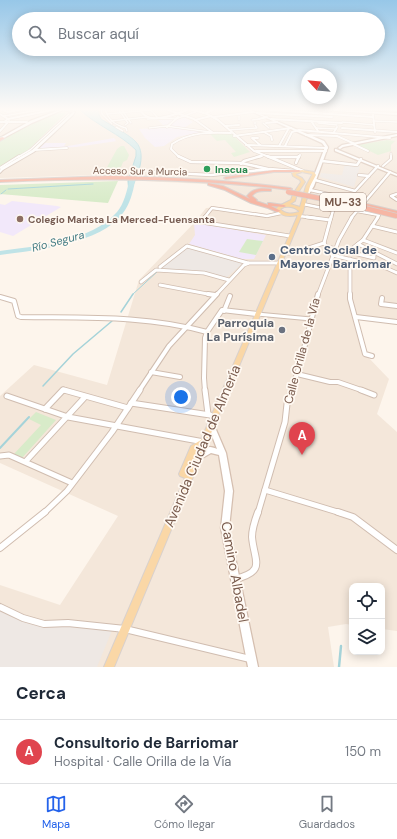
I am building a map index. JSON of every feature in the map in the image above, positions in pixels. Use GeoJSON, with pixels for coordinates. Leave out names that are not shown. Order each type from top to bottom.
{"type":"FeatureCollection","features":[{"type":"Feature","properties":{"kind":"highway"},"geometry":{"type":"LineString","coordinates":[[156,178],[222,178],[274,171],[293,173]]}},
{"type":"Feature","properties":{"kind":"highway"},"geometry":{"type":"LineString","coordinates":[[289,191],[268,184],[262,179],[266,175],[276,172],[293,173],[301,171]]}},
{"type":"Feature","properties":{"kind":"highway"},"geometry":{"type":"LineString","coordinates":[[0,177],[109,178]]}},
{"type":"Feature","properties":{"kind":"highway","name":"Acceso Sur a Murcia"},"geometry":{"type":"LineString","coordinates":[[2,182],[109,178],[156,178],[289,191],[352,201],[397,213]]}},
{"type":"Feature","properties":{"kind":"highway"},"geometry":{"type":"LineString","coordinates":[[156,178],[204,183],[222,187],[250,201],[271,207],[280,212]]}},
{"type":"Feature","properties":{"kind":"highway"},"geometry":{"type":"LineString","coordinates":[[285,206],[255,200],[250,197],[249,194],[258,190],[289,191]]}},
{"type":"Feature","properties":{"kind":"highway","name":"Acceso Sur a Murcia"},"geometry":{"type":"LineString","coordinates":[[289,191],[338,201],[397,216]]}},
{"type":"Feature","properties":{"kind":"main road"},"geometry":{"type":"LineString","coordinates":[[318,140],[324,143],[327,148],[340,149],[397,175]]}},
{"type":"Feature","properties":{"kind":"main road"},"geometry":{"type":"LineString","coordinates":[[340,149],[354,144],[377,140]]}},
{"type":"Feature","properties":{"kind":"main road","name":"Avenida Ciudad de Almería"},"geometry":{"type":"LineString","coordinates":[[109,667],[211,425],[212,415],[257,314],[305,198],[315,180],[327,148]]}},
{"type":"Feature","properties":{"kind":"main road"},"geometry":{"type":"LineString","coordinates":[[301,171],[316,171],[318,169]]}},
{"type":"Feature","properties":{"kind":"main road"},"geometry":{"type":"LineString","coordinates":[[305,198],[311,179],[314,175],[308,171]]}},
{"type":"Feature","properties":{"kind":"main road"},"geometry":{"type":"LineString","coordinates":[[285,206],[293,201],[295,194],[303,182],[293,173]]}},
{"type":"Feature","properties":{"kind":"main road"},"geometry":{"type":"LineString","coordinates":[[286,215],[300,213],[295,206],[278,208],[280,212],[293,219],[294,226]]}},
{"type":"Feature","properties":{"kind":"main road","name":"Camino Albadel"},"geometry":{"type":"LineString","coordinates":[[211,425],[222,453],[229,491],[225,528],[252,663]]}},
{"type":"Feature","properties":{"kind":"main road"},"geometry":{"type":"LineString","coordinates":[[190,476],[183,474],[194,448],[204,442]]}},
{"type":"Feature","properties":{"kind":"main road"},"geometry":{"type":"LineString","coordinates":[[196,460],[209,450],[215,450],[222,453]]}},
{"type":"Feature","properties":{"kind":"street"},"geometry":{"type":"LineString","coordinates":[[0,168],[28,151],[40,140]]}},
{"type":"Feature","properties":{"kind":"street"},"geometry":{"type":"LineString","coordinates":[[0,172],[2,169],[34,150],[45,140]]}},
{"type":"Feature","properties":{"kind":"street"},"geometry":{"type":"LineString","coordinates":[[178,140],[172,144],[172,152],[176,156],[195,162],[241,164],[268,169]]}},
{"type":"Feature","properties":{"kind":"street"},"geometry":{"type":"LineString","coordinates":[[239,140],[254,151],[276,162],[301,171]]}},
{"type":"Feature","properties":{"kind":"street"},"geometry":{"type":"LineString","coordinates":[[254,140],[260,145]]}},
{"type":"Feature","properties":{"kind":"street"},"geometry":{"type":"LineString","coordinates":[[279,146],[282,140]]}},
{"type":"Feature","properties":{"kind":"street"},"geometry":{"type":"LineString","coordinates":[[285,146],[288,140]]}},
{"type":"Feature","properties":{"kind":"street"},"geometry":{"type":"LineString","coordinates":[[346,140],[368,151]]}},
{"type":"Feature","properties":{"kind":"street"},"geometry":{"type":"LineString","coordinates":[[245,145],[327,148]]}},
{"type":"Feature","properties":{"kind":"street"},"geometry":{"type":"LineString","coordinates":[[296,163],[304,146]]}},
{"type":"Feature","properties":{"kind":"street"},"geometry":{"type":"LineString","coordinates":[[34,150],[67,148]]}},
{"type":"Feature","properties":{"kind":"street"},"geometry":{"type":"LineString","coordinates":[[254,151],[302,151],[327,148]]}},
{"type":"Feature","properties":{"kind":"street"},"geometry":{"type":"LineString","coordinates":[[382,166],[391,159],[391,154]]}},
{"type":"Feature","properties":{"kind":"street"},"geometry":{"type":"LineString","coordinates":[[241,164],[244,161],[264,156],[299,157]]}},
{"type":"Feature","properties":{"kind":"street"},"geometry":{"type":"LineString","coordinates":[[322,161],[357,165],[361,159]]}},
{"type":"Feature","properties":{"kind":"street"},"geometry":{"type":"LineString","coordinates":[[241,164],[263,170]]}},
{"type":"Feature","properties":{"kind":"street"},"geometry":{"type":"LineString","coordinates":[[315,180],[352,191],[357,190],[378,166]]}},
{"type":"Feature","properties":{"kind":"street"},"geometry":{"type":"LineString","coordinates":[[151,172],[210,175],[234,174],[273,167],[293,173]]}},
{"type":"Feature","properties":{"kind":"street","name":"Calle Orilla de la Vía"},"geometry":{"type":"LineString","coordinates":[[235,580],[249,576],[257,563],[258,557],[252,538],[252,533],[285,422],[287,404],[297,374],[320,286],[332,255],[349,222],[390,172]]}},
{"type":"Feature","properties":{"kind":"street"},"geometry":{"type":"LineString","coordinates":[[359,175],[369,176]]}},
{"type":"Feature","properties":{"kind":"street"},"geometry":{"type":"LineString","coordinates":[[327,194],[330,184]]}},
{"type":"Feature","properties":{"kind":"street"},"geometry":{"type":"LineString","coordinates":[[310,190],[337,196],[324,243]]}},
{"type":"Feature","properties":{"kind":"street"},"geometry":{"type":"LineString","coordinates":[[397,194],[391,196],[397,200]]}},
{"type":"Feature","properties":{"kind":"street"},"geometry":{"type":"LineString","coordinates":[[303,204],[332,210]]}},
{"type":"Feature","properties":{"kind":"street"},"geometry":{"type":"LineString","coordinates":[[280,212],[266,216],[212,208],[201,222],[290,236]]}},
{"type":"Feature","properties":{"kind":"street"},"geometry":{"type":"LineString","coordinates":[[351,252],[363,240],[379,216],[357,211]]}},
{"type":"Feature","properties":{"kind":"street"},"geometry":{"type":"LineString","coordinates":[[300,213],[330,220]]}},
{"type":"Feature","properties":{"kind":"street"},"geometry":{"type":"LineString","coordinates":[[372,226],[397,232]]}},
{"type":"Feature","properties":{"kind":"street"},"geometry":{"type":"LineString","coordinates":[[363,240],[397,253]]}},
{"type":"Feature","properties":{"kind":"street"},"geometry":{"type":"LineString","coordinates":[[324,243],[332,255],[386,268],[397,273]]}},
{"type":"Feature","properties":{"kind":"street"},"geometry":{"type":"LineString","coordinates":[[283,253],[293,253],[324,243]]}},
{"type":"Feature","properties":{"kind":"street"},"geometry":{"type":"LineString","coordinates":[[358,244],[397,264]]}},
{"type":"Feature","properties":{"kind":"street"},"geometry":{"type":"LineString","coordinates":[[160,267],[187,246],[249,263],[278,263]]}},
{"type":"Feature","properties":{"kind":"street"},"geometry":{"type":"LineString","coordinates":[[328,247],[374,258],[374,253]]}},
{"type":"Feature","properties":{"kind":"street"},"geometry":{"type":"LineString","coordinates":[[350,260],[350,299],[365,354],[372,356]]}},
{"type":"Feature","properties":{"kind":"street"},"geometry":{"type":"LineString","coordinates":[[0,548],[48,510],[67,491],[117,426],[169,346],[215,294],[249,263]]}},
{"type":"Feature","properties":{"kind":"street"},"geometry":{"type":"LineString","coordinates":[[141,282],[156,270],[204,274],[229,280]]}},
{"type":"Feature","properties":{"kind":"street"},"geometry":{"type":"LineString","coordinates":[[160,285],[215,294]]}},
{"type":"Feature","properties":{"kind":"street"},"geometry":{"type":"LineString","coordinates":[[224,311],[230,296]]}},
{"type":"Feature","properties":{"kind":"street"},"geometry":{"type":"LineString","coordinates":[[0,297],[14,301],[18,316],[21,318],[99,317],[188,326],[207,332]]}},
{"type":"Feature","properties":{"kind":"street"},"geometry":{"type":"LineString","coordinates":[[382,298],[382,304],[397,306]]}},
{"type":"Feature","properties":{"kind":"street"},"geometry":{"type":"LineString","coordinates":[[131,403],[212,415],[204,378],[205,338],[207,332],[222,310],[311,319]]}},
{"type":"Feature","properties":{"kind":"street"},"geometry":{"type":"LineString","coordinates":[[356,317],[397,322]]}},
{"type":"Feature","properties":{"kind":"street"},"geometry":{"type":"LineString","coordinates":[[151,372],[180,377]]}},
{"type":"Feature","properties":{"kind":"street"},"geometry":{"type":"LineString","coordinates":[[297,374],[330,382],[338,382],[374,395]]}},
{"type":"Feature","properties":{"kind":"street"},"geometry":{"type":"LineString","coordinates":[[45,409],[63,390],[128,408]]}},
{"type":"Feature","properties":{"kind":"street"},"geometry":{"type":"LineString","coordinates":[[7,396],[68,417],[204,442]]}},
{"type":"Feature","properties":{"kind":"street"},"geometry":{"type":"LineString","coordinates":[[26,462],[86,397]]}},
{"type":"Feature","properties":{"kind":"street"},"geometry":{"type":"LineString","coordinates":[[0,456],[9,455],[72,483]]}},
{"type":"Feature","properties":{"kind":"street"},"geometry":{"type":"LineString","coordinates":[[265,490],[353,517],[397,550]]}},
{"type":"Feature","properties":{"kind":"street"},"geometry":{"type":"LineString","coordinates":[[0,607],[23,618],[44,624],[68,623],[125,629],[252,663]]}},
{"type":"Feature","properties":{"kind":"shaded area"},"geometry":{"type":"Polygon","coordinates":[[[0,140],[397,140],[397,322],[357,317],[365,354],[389,379],[377,414],[397,432],[397,631],[385,629],[385,583],[349,583],[349,624],[328,627],[334,667],[0,667],[0,585],[60,605],[118,516],[0,463],[0,396],[34,365],[107,385],[139,280],[195,222],[206,208],[219,207],[266,215],[276,212],[221,187],[204,184],[142,181],[143,175],[0,178],[0,140]]]}},
{"type":"Feature","properties":{"kind":"shaded area"},"geometry":{"type":"Polygon","coordinates":[[[102,140],[117,141],[76,147],[36,149],[44,143],[66,143],[64,146],[102,140]]]}},
{"type":"Feature","properties":{"kind":"shaded area"},"geometry":{"type":"Polygon","coordinates":[[[147,140],[172,140],[164,146],[155,147],[147,140]]]}},
{"type":"Feature","properties":{"kind":"shaded area"},"geometry":{"type":"Polygon","coordinates":[[[345,164],[360,166],[354,187],[320,177],[321,173],[342,175],[345,164]]]}},
{"type":"Feature","properties":{"kind":"shaded area","name":"Colegio Marista La Merced-Fuensanta"},"geometry":{"type":"Polygon","coordinates":[[[12,201],[61,207],[13,236],[0,232],[0,204],[5,205],[12,201]]]}},
{"type":"Feature","properties":{"kind":"shaded area"},"geometry":{"type":"Polygon","coordinates":[[[194,223],[266,235],[254,259],[242,259],[189,244],[195,235],[194,223]]]}},
{"type":"Feature","properties":{"kind":"shaded area"},"geometry":{"type":"Polygon","coordinates":[[[185,247],[241,262],[242,264],[226,278],[201,272],[161,269],[185,247]]]}},
{"type":"Feature","properties":{"kind":"shaded area"},"geometry":{"type":"Polygon","coordinates":[[[0,607],[44,624],[113,628],[97,667],[0,667],[0,607]]]}},
{"type":"Feature","properties":{"kind":"green space"},"geometry":{"type":"Polygon","coordinates":[[[38,140],[27,151],[0,166],[0,141],[38,140]]]}},
{"type":"Feature","properties":{"kind":"green space"},"geometry":{"type":"Polygon","coordinates":[[[225,140],[238,140],[250,152],[234,157],[231,153],[236,152],[225,140]]]}},
{"type":"Feature","properties":{"kind":"green space"},"geometry":{"type":"Polygon","coordinates":[[[386,140],[395,141],[391,145],[391,151],[378,155],[357,145],[386,140]]]}},
{"type":"Feature","properties":{"kind":"green space"},"geometry":{"type":"Polygon","coordinates":[[[124,146],[129,155],[127,160],[123,162],[121,167],[113,171],[105,171],[117,149],[124,146]]]}},
{"type":"Feature","properties":{"kind":"green space"},"geometry":{"type":"Polygon","coordinates":[[[118,181],[108,203],[0,194],[0,185],[118,181]]]}},
{"type":"Feature","properties":{"kind":"green space"},"geometry":{"type":"Polygon","coordinates":[[[247,239],[263,241],[256,255],[239,252],[247,239]]]}},
{"type":"Feature","properties":{"kind":"green space"},"geometry":{"type":"Polygon","coordinates":[[[36,412],[56,420],[22,458],[14,454],[41,425],[29,419],[36,412]]]}},
{"type":"Feature","properties":{"kind":"water"},"geometry":{"type":"Polygon","coordinates":[[[125,140],[134,140],[136,142],[141,154],[141,160],[140,168],[129,193],[128,181],[136,156],[136,150],[125,140]]]}},
{"type":"Feature","properties":{"kind":"waterway","name":"Río Segura"},"geometry":{"type":"LineString","coordinates":[[0,253],[47,246],[81,238],[96,231],[109,223],[120,213],[128,198],[132,181]]}},
{"type":"Feature","properties":{"kind":"waterway"},"geometry":{"type":"LineString","coordinates":[[8,189],[93,184]]}},
{"type":"Feature","properties":{"kind":"waterway"},"geometry":{"type":"LineString","coordinates":[[1,194],[6,190]]}},
{"type":"Feature","properties":{"kind":"waterway"},"geometry":{"type":"LineString","coordinates":[[133,294],[158,271]]}},
{"type":"Feature","properties":{"kind":"waterway"},"geometry":{"type":"LineString","coordinates":[[121,312],[133,294]]}},
{"type":"Feature","properties":{"kind":"waterway"},"geometry":{"type":"LineString","coordinates":[[43,386],[73,354],[112,321]]}},
{"type":"Feature","properties":{"kind":"waterway"},"geometry":{"type":"LineString","coordinates":[[0,448],[29,417]]}},
{"type":"Feature","properties":{"kind":"waterway"},"geometry":{"type":"LineString","coordinates":[[339,667],[341,646]]}},
{"type":"Feature","properties":{"kind":"place","name":"Inacua"},"geometry":{"type":"Point","coordinates":[207,169]}},
{"type":"Feature","properties":{"kind":"place","name":"Colegio Marista La Merced-Fuensanta"},"geometry":{"type":"Point","coordinates":[20,219]}},
{"type":"Feature","properties":{"kind":"place","name":"Centro Social de Mayores Barriomar"},"geometry":{"type":"Point","coordinates":[272,257]}},
{"type":"Feature","properties":{"kind":"place","name":"Parroquia La Purísima"},"geometry":{"type":"Point","coordinates":[282,330]}},
{"type":"Feature","properties":{"kind":"place","name":"Consultorio de Barriomar"},"geometry":{"type":"Point","coordinates":[302,455]}}]}
